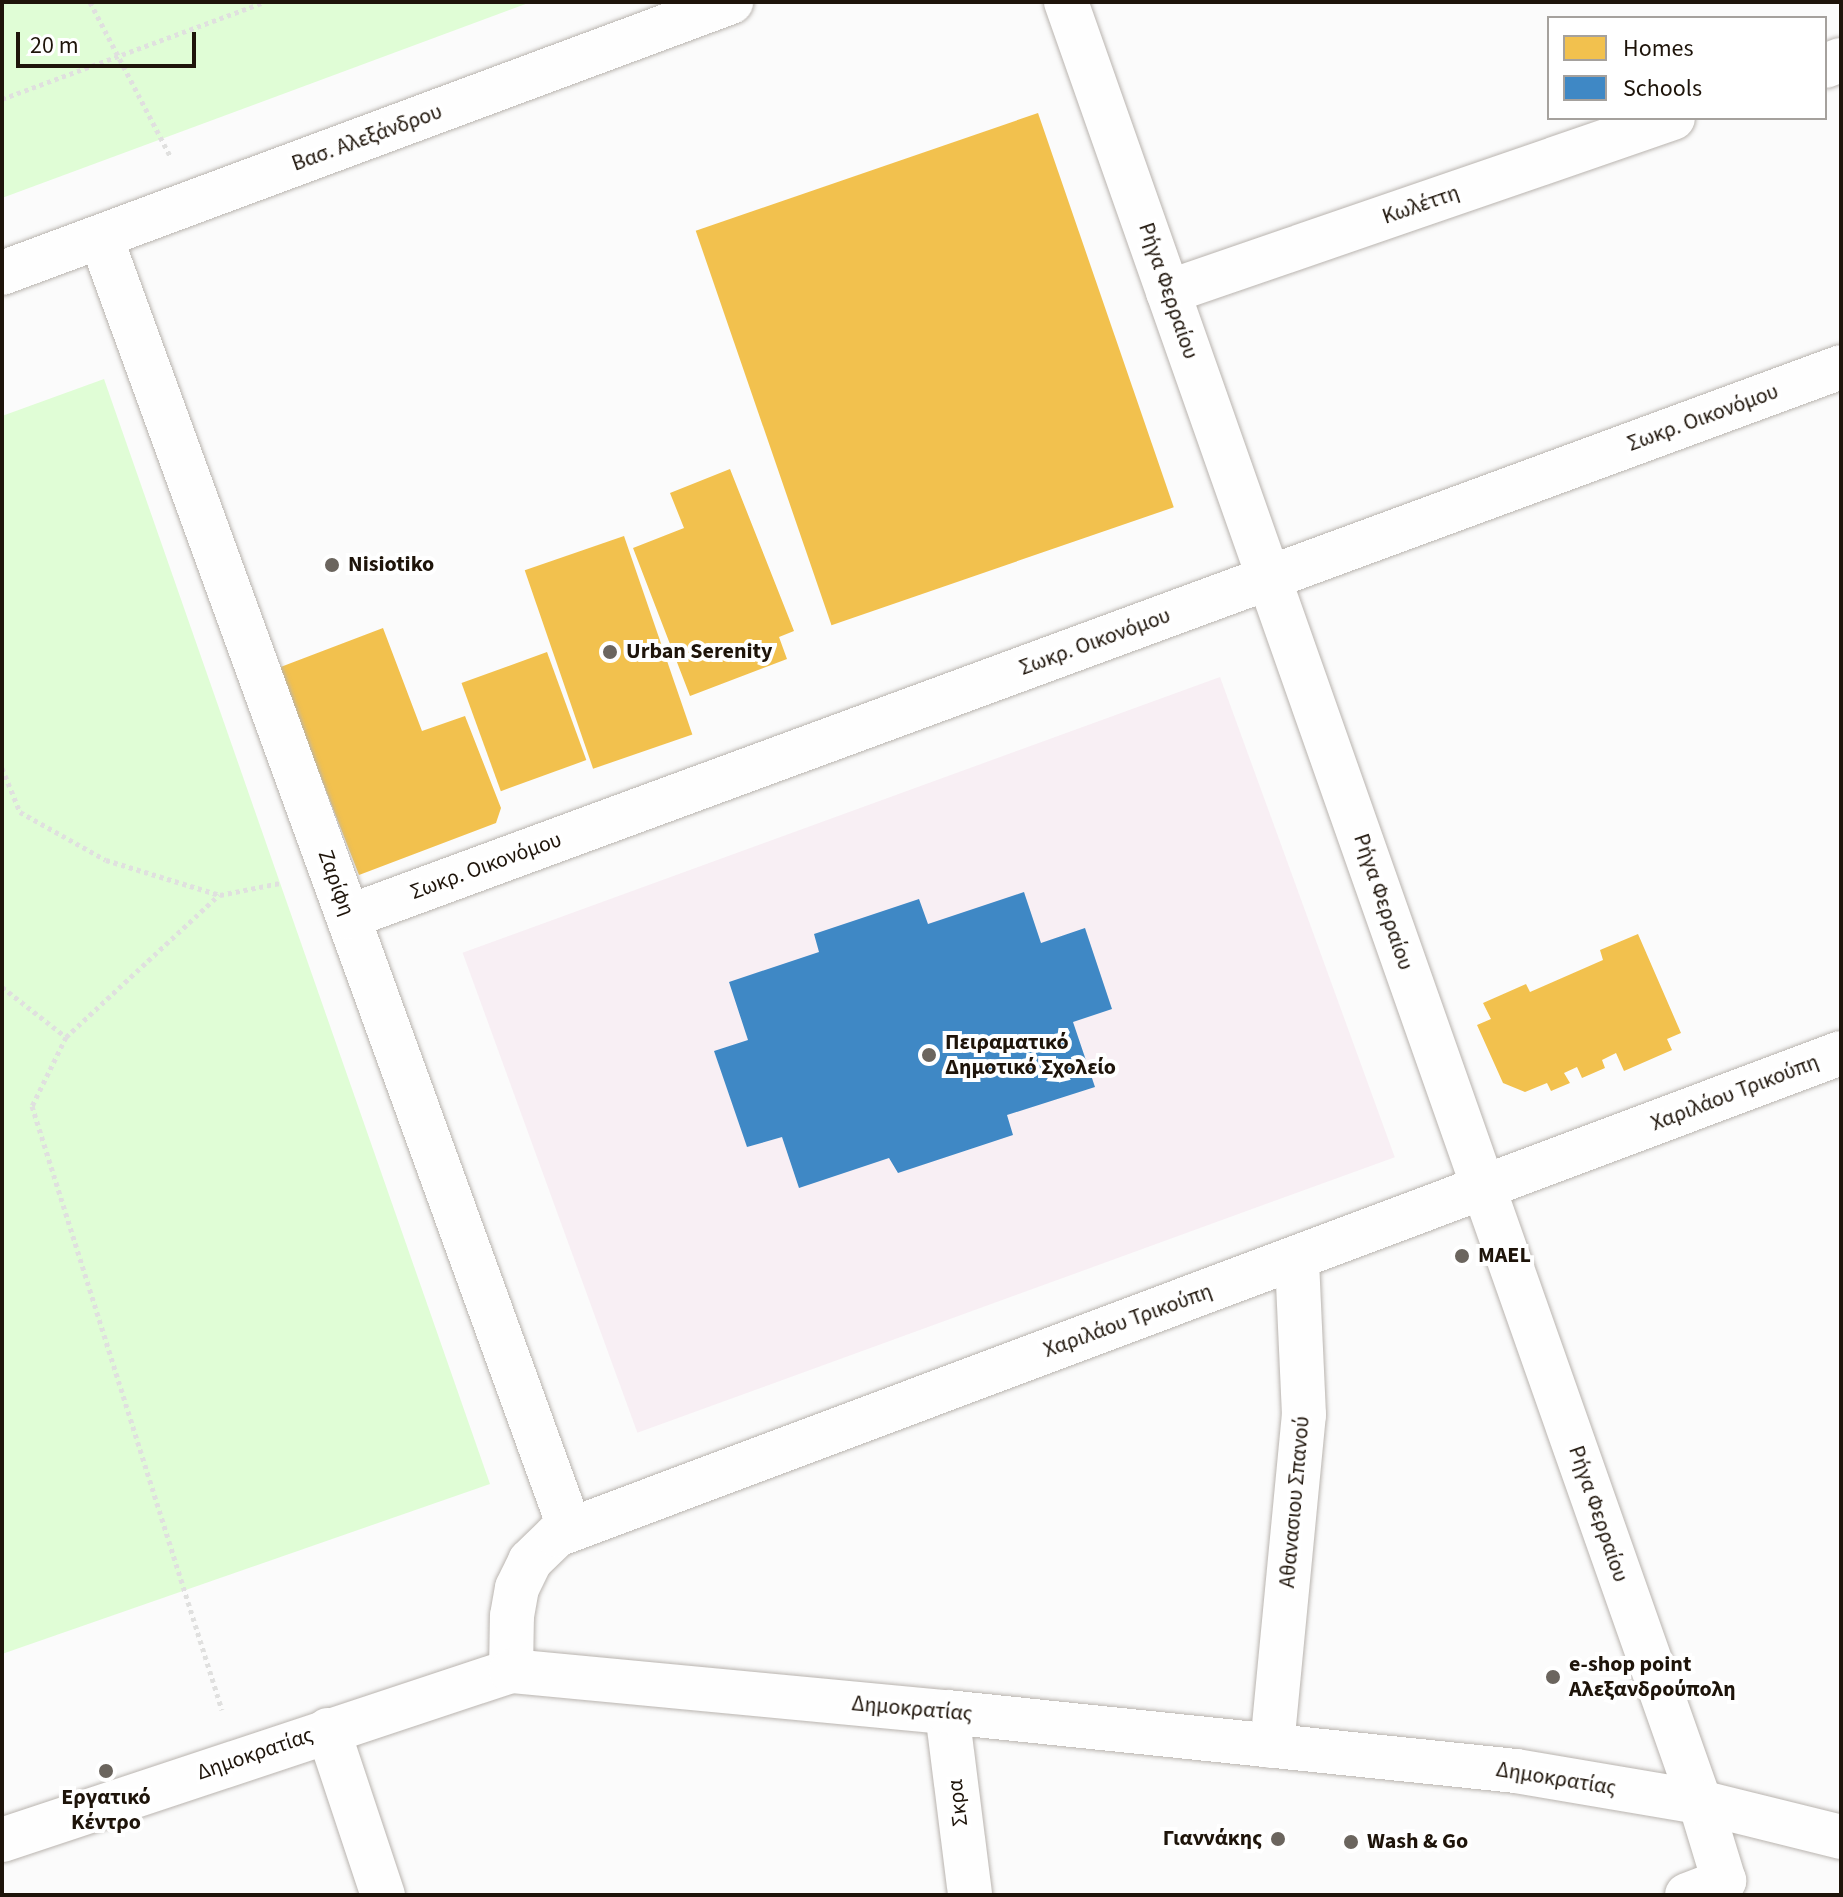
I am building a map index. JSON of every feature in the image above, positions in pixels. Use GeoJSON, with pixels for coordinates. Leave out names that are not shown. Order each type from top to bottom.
{"type":"FeatureCollection","features":[{"type":"Feature","properties":{"kind":"street","name":"Βασ. Αλεξάνδρου"},"geometry":{"type":"LineString","coordinates":[[2,273],[731,2]]}},
{"type":"Feature","properties":{"kind":"street","name":"Ρήγα Φερραίου"},"geometry":{"type":"LineString","coordinates":[[1066,2],[1700,1802],[1713,1890]]}},
{"type":"Feature","properties":{"kind":"street","name":"Κωλέττη"},"geometry":{"type":"LineString","coordinates":[[1168,292],[1667,120]]}},
{"type":"Feature","properties":{"kind":"street","name":"Ζαρίφη"},"geometry":{"type":"LineString","coordinates":[[101,238],[570,1529]]}},
{"type":"Feature","properties":{"kind":"street","name":"Σωκρ. Οικονόμου"},"geometry":{"type":"LineString","coordinates":[[348,917],[1841,367]]}},
{"type":"Feature","properties":{"kind":"street","name":"Χαριλάου Τρικούπη"},"geometry":{"type":"LineString","coordinates":[[511,1671],[512,1616],[521,1577],[538,1551],[570,1529],[1841,1053]]}},
{"type":"Feature","properties":{"kind":"street","name":"Αθανασιου Σπανού"},"geometry":{"type":"LineString","coordinates":[[1272,1746],[1304,1415],[1297,1258]]}},
{"type":"Feature","properties":{"kind":"street","name":"Δημοκρατίας"},"geometry":{"type":"LineString","coordinates":[[2,1840],[511,1671],[1516,1771],[1700,1802],[1841,1837]]}},
{"type":"Feature","properties":{"kind":"street","name":"Σκρα"},"geometry":{"type":"LineString","coordinates":[[947,1712],[970,1895]]}},
{"type":"Feature","properties":{"kind":"street"},"geometry":{"type":"LineString","coordinates":[[328,1730],[383,1895]]}},
{"type":"Feature","properties":{"kind":"path"},"geometry":{"type":"LineString","coordinates":[[2,99],[264,2]]}},
{"type":"Feature","properties":{"kind":"path"},"geometry":{"type":"LineString","coordinates":[[91,3],[196,202]]}},
{"type":"Feature","properties":{"kind":"path"},"geometry":{"type":"LineString","coordinates":[[2,768],[20,812],[106,860],[220,895],[332,874]]}},
{"type":"Feature","properties":{"kind":"path"},"geometry":{"type":"LineString","coordinates":[[220,895],[66,1037],[32,1106],[238,1760]]}},
{"type":"Feature","properties":{"kind":"path"},"geometry":{"type":"LineString","coordinates":[[2,987],[66,1037]]}},
{"type":"Feature","properties":{"kind":"shaded area","name":"Πειραματικό Δημοτικό Σχολείο"},"geometry":{"type":"Polygon","coordinates":[[[1220,677],[1395,1157],[637,1433],[463,953],[1220,677]]]}},
{"type":"Feature","properties":{"kind":"green space"},"geometry":{"type":"Polygon","coordinates":[[[2,2],[531,2],[2,198],[2,2]]]}},
{"type":"Feature","properties":{"kind":"green space"},"geometry":{"type":"Polygon","coordinates":[[[104,379],[490,1484],[2,1654],[2,416],[104,379]]]}},
{"type":"Feature","properties":{"kind":"building: Homes"},"geometry":{"type":"Polygon","coordinates":[[[1038,113],[1174,507],[831,625],[696,231],[1038,113]]]}},
{"type":"Feature","properties":{"kind":"building: Homes"},"geometry":{"type":"Polygon","coordinates":[[[730,469],[794,631],[779,637],[787,659],[690,696],[633,548],[684,528],[670,493],[730,469]]]}},
{"type":"Feature","properties":{"kind":"building: Homes","name":"Urban Serenity"},"geometry":{"type":"Polygon","coordinates":[[[624,536],[692,735],[593,769],[525,570],[624,536]]]}},
{"type":"Feature","properties":{"kind":"building: Homes"},"geometry":{"type":"Polygon","coordinates":[[[383,628],[422,731],[465,716],[501,808],[496,823],[359,875],[278,668],[383,628]]]}},
{"type":"Feature","properties":{"kind":"building: Homes"},"geometry":{"type":"Polygon","coordinates":[[[547,652],[586,760],[501,791],[461,683],[547,652]]]}},
{"type":"Feature","properties":{"kind":"building: Homes"},"geometry":{"type":"Polygon","coordinates":[[[1638,934],[1681,1033],[1667,1039],[1672,1050],[1624,1071],[1616,1053],[1602,1060],[1605,1068],[1582,1078],[1577,1067],[1564,1073],[1570,1083],[1551,1091],[1547,1083],[1525,1092],[1503,1083],[1477,1025],[1491,1019],[1483,1003],[1526,984],[1530,992],[1603,960],[1600,950],[1638,934]]]}},
{"type":"Feature","properties":{"kind":"building: Schools"},"geometry":{"type":"Polygon","coordinates":[[[1024,892],[1041,943],[1085,928],[1112,1009],[1073,1022],[1095,1087],[1007,1115],[1013,1135],[898,1173],[889,1158],[799,1188],[782,1137],[747,1147],[714,1051],[748,1040],[729,982],[819,952],[814,934],[919,899],[928,924],[1024,892]]]}},
{"type":"Feature","properties":{"kind":"place","name":"Nisiotiko"},"geometry":{"type":"Point","coordinates":[332,565]}},
{"type":"Feature","properties":{"kind":"place","name":"Urban Serenity"},"geometry":{"type":"Point","coordinates":[610,652]}},
{"type":"Feature","properties":{"kind":"place","name":"Πειραματικό Δημοτικό Σχολείο"},"geometry":{"type":"Point","coordinates":[929,1055]}},
{"type":"Feature","properties":{"kind":"place","name":"MAEL"},"geometry":{"type":"Point","coordinates":[1462,1256]}},
{"type":"Feature","properties":{"kind":"place","name":"e-shop point Αλεξανδρούπολη"},"geometry":{"type":"Point","coordinates":[1553,1677]}},
{"type":"Feature","properties":{"kind":"place","name":"Εργατικό Κέντρο"},"geometry":{"type":"Point","coordinates":[106,1771]}},
{"type":"Feature","properties":{"kind":"place","name":"Γιαννάκης"},"geometry":{"type":"Point","coordinates":[1278,1839]}},
{"type":"Feature","properties":{"kind":"place","name":"Wash & Go"},"geometry":{"type":"Point","coordinates":[1351,1842]}}]}
